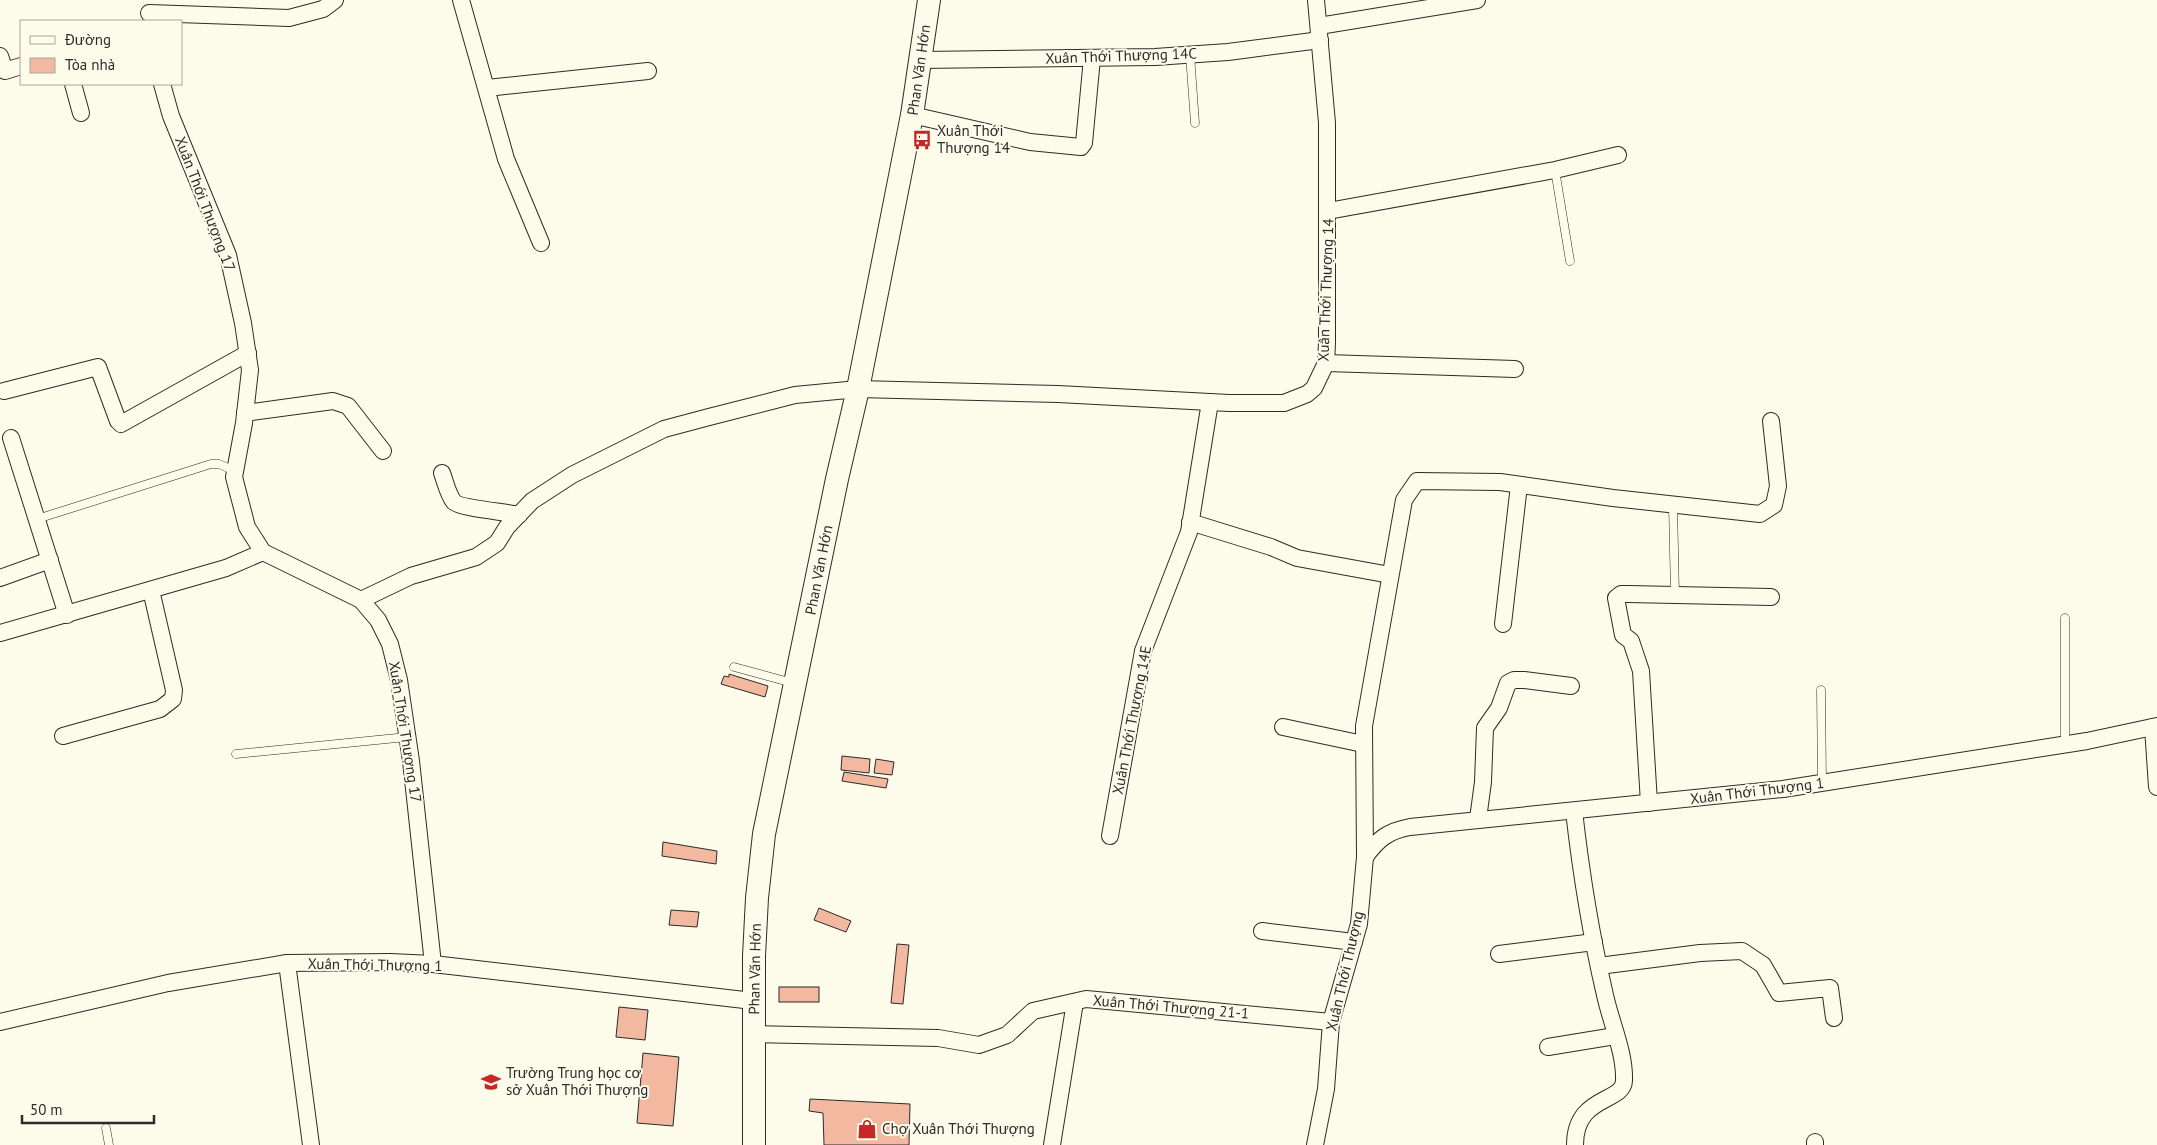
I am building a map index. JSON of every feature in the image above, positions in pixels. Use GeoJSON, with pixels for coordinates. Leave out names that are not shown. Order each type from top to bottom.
{"type":"FeatureCollection","features":[{"type":"Feature","properties":{"kind":"main road","name":"Phan Văn Hớn"},"geometry":{"type":"LineString","coordinates":[[754,1145],[753,1001],[757,898],[764,834],[837,479],[858,389],[912,115],[929,0]]}},
{"type":"Feature","properties":{"kind":"street"},"geometry":{"type":"LineString","coordinates":[[149,11],[289,18],[323,9],[335,0]]}},
{"type":"Feature","properties":{"kind":"street"},"geometry":{"type":"LineString","coordinates":[[461,0],[506,159],[541,242]]}},
{"type":"Feature","properties":{"kind":"street","name":"Xuân Thới Thượng 14"},"geometry":{"type":"LineString","coordinates":[[361,600],[411,576],[476,557],[497,543],[507,527],[532,501],[572,474],[664,429],[795,395],[858,389],[1058,394],[1210,402],[1284,403],[1307,394],[1314,388],[1326,363],[1327,123],[1316,0]]}},
{"type":"Feature","properties":{"kind":"street","name":"Xuân Thới Thượng 14C"},"geometry":{"type":"LineString","coordinates":[[920,60],[1190,55],[1320,33],[1478,0]]}},
{"type":"Feature","properties":{"kind":"street"},"geometry":{"type":"LineString","coordinates":[[0,56],[5,71],[20,66]]}},
{"type":"Feature","properties":{"kind":"street"},"geometry":{"type":"LineString","coordinates":[[912,115],[1030,142],[1081,147],[1084,143],[1092,58]]}},
{"type":"Feature","properties":{"kind":"street"},"geometry":{"type":"LineString","coordinates":[[487,88],[648,71]]}},
{"type":"Feature","properties":{"kind":"street"},"geometry":{"type":"LineString","coordinates":[[73,85],[81,112]]}},
{"type":"Feature","properties":{"kind":"street","name":"Xuân Thới Thượng 17"},"geometry":{"type":"LineString","coordinates":[[162,85],[171,116],[228,255],[235,280],[250,370],[246,412],[234,476],[247,527],[263,552],[361,600],[378,620],[390,644],[399,680],[420,833],[433,964]]}},
{"type":"Feature","properties":{"kind":"street"},"geometry":{"type":"LineString","coordinates":[[1328,211],[1554,170],[1618,155]]}},
{"type":"Feature","properties":{"kind":"street"},"geometry":{"type":"LineString","coordinates":[[4,391],[98,367],[118,421],[121,424],[248,353]]}},
{"type":"Feature","properties":{"kind":"street"},"geometry":{"type":"LineString","coordinates":[[1326,363],[1515,369]]}},
{"type":"Feature","properties":{"kind":"street"},"geometry":{"type":"LineString","coordinates":[[246,412],[333,401],[348,406],[383,451]]}},
{"type":"Feature","properties":{"kind":"street","name":"Xuân Thới Thượng 14E"},"geometry":{"type":"LineString","coordinates":[[1110,836],[1143,651],[1189,532],[1210,402]]}},
{"type":"Feature","properties":{"kind":"street"},"geometry":{"type":"LineString","coordinates":[[1503,624],[1519,485],[1760,514],[1774,505],[1778,486],[1771,421]]}},
{"type":"Feature","properties":{"kind":"street"},"geometry":{"type":"LineString","coordinates":[[11,438],[67,615]]}},
{"type":"Feature","properties":{"kind":"street"},"geometry":{"type":"LineString","coordinates":[[442,473],[453,501],[462,507],[487,508],[519,515]]}},
{"type":"Feature","properties":{"kind":"street","name":"Xuân Thới Thượng"},"geometry":{"type":"LineString","coordinates":[[1315,1145],[1326,1089],[1331,1022],[1359,924],[1365,857],[1364,726],[1404,500],[1417,481],[1500,482],[1519,485]]}},
{"type":"Feature","properties":{"kind":"street"},"geometry":{"type":"LineString","coordinates":[[1190,522],[1271,547],[1296,558],[1390,575]]}},
{"type":"Feature","properties":{"kind":"street"},"geometry":{"type":"LineString","coordinates":[[0,633],[226,568],[263,552]]}},
{"type":"Feature","properties":{"kind":"street"},"geometry":{"type":"LineString","coordinates":[[0,578],[50,560]]}},
{"type":"Feature","properties":{"kind":"street"},"geometry":{"type":"LineString","coordinates":[[63,736],[160,709],[173,699],[174,690],[151,590]]}},
{"type":"Feature","properties":{"kind":"street"},"geometry":{"type":"LineString","coordinates":[[1650,803],[1640,671],[1631,641],[1623,635],[1616,598],[1621,594],[1771,597]]}},
{"type":"Feature","properties":{"kind":"street"},"geometry":{"type":"LineString","coordinates":[[1478,819],[1483,782],[1485,728],[1499,708],[1508,683],[1514,680],[1524,680],[1571,686]]}},
{"type":"Feature","properties":{"kind":"street"},"geometry":{"type":"LineString","coordinates":[[1283,727],[1363,744]]}},
{"type":"Feature","properties":{"kind":"street"},"geometry":{"type":"LineString","coordinates":[[2155,727],[2157,787]]}},
{"type":"Feature","properties":{"kind":"street","name":"Xuân Thới Thượng 1"},"geometry":{"type":"LineString","coordinates":[[1365,857],[1376,842],[1397,830],[1478,819],[1574,811],[1822,783],[2065,744],[2155,727]]}},
{"type":"Feature","properties":{"kind":"street"},"geometry":{"type":"LineString","coordinates":[[1574,811],[1581,871],[1594,942],[1616,1036],[1624,1083],[1619,1092],[1590,1107],[1582,1116],[1575,1133],[1575,1145]]}},
{"type":"Feature","properties":{"kind":"street"},"geometry":{"type":"LineString","coordinates":[[1262,931],[1354,942]]}},
{"type":"Feature","properties":{"kind":"street"},"geometry":{"type":"LineString","coordinates":[[1499,954],[1594,942]]}},
{"type":"Feature","properties":{"kind":"street"},"geometry":{"type":"LineString","coordinates":[[1599,966],[1700,953],[1742,951],[1763,965],[1779,993],[1830,988],[1834,1018]]}},
{"type":"Feature","properties":{"kind":"street","name":"Xuân Thới Thượng 1"},"geometry":{"type":"LineString","coordinates":[[0,1022],[168,983],[288,963],[390,962],[433,964],[753,1001]]}},
{"type":"Feature","properties":{"kind":"street"},"geometry":{"type":"LineString","coordinates":[[288,963],[311,1145]]}},
{"type":"Feature","properties":{"kind":"street","name":"Xuân Thới Thượng 21-1"},"geometry":{"type":"LineString","coordinates":[[754,1034],[938,1038],[979,1045],[1007,1035],[1033,1011],[1086,999],[1331,1022]]}},
{"type":"Feature","properties":{"kind":"street"},"geometry":{"type":"LineString","coordinates":[[1052,1145],[1074,1002]]}},
{"type":"Feature","properties":{"kind":"street"},"geometry":{"type":"LineString","coordinates":[[1548,1048],[1616,1036]]}},
{"type":"Feature","properties":{"kind":"lane"},"geometry":{"type":"LineString","coordinates":[[1190,55],[1195,123]]}},
{"type":"Feature","properties":{"kind":"lane"},"geometry":{"type":"LineString","coordinates":[[1554,170],[1570,261]]}},
{"type":"Feature","properties":{"kind":"lane"},"geometry":{"type":"LineString","coordinates":[[37,519],[211,464],[219,464],[235,471]]}},
{"type":"Feature","properties":{"kind":"lane"},"geometry":{"type":"LineString","coordinates":[[1673,505],[1675,595]]}},
{"type":"Feature","properties":{"kind":"lane"},"geometry":{"type":"LineString","coordinates":[[2065,618],[2065,744]]}},
{"type":"Feature","properties":{"kind":"lane"},"geometry":{"type":"LineString","coordinates":[[734,667],[795,683]]}},
{"type":"Feature","properties":{"kind":"lane"},"geometry":{"type":"LineString","coordinates":[[1821,690],[1822,783]]}},
{"type":"Feature","properties":{"kind":"lane"},"geometry":{"type":"LineString","coordinates":[[236,754],[407,737]]}},
{"type":"Feature","properties":{"kind":"lane"},"geometry":{"type":"LineString","coordinates":[[106,1128],[110,1145]]}},
{"type":"Feature","properties":{"kind":"building"},"geometry":{"type":"Polygon","coordinates":[[[729,674],[768,686],[765,697],[721,684],[724,676],[729,677],[729,674]]]}},
{"type":"Feature","properties":{"kind":"building"},"geometry":{"type":"Polygon","coordinates":[[[842,756],[870,759],[869,773],[841,770],[842,756]]]}},
{"type":"Feature","properties":{"kind":"building"},"geometry":{"type":"Polygon","coordinates":[[[876,759],[894,762],[892,775],[874,773],[876,759]]]}},
{"type":"Feature","properties":{"kind":"building"},"geometry":{"type":"Polygon","coordinates":[[[844,772],[888,779],[886,788],[842,781],[844,772]]]}},
{"type":"Feature","properties":{"kind":"building"},"geometry":{"type":"Polygon","coordinates":[[[663,842],[717,851],[716,864],[662,856],[663,842]]]}},
{"type":"Feature","properties":{"kind":"building"},"geometry":{"type":"Polygon","coordinates":[[[819,908],[851,921],[846,932],[814,920],[819,908]]]}},
{"type":"Feature","properties":{"kind":"building"},"geometry":{"type":"Polygon","coordinates":[[[671,910],[699,912],[697,927],[669,925],[671,910]]]}},
{"type":"Feature","properties":{"kind":"building"},"geometry":{"type":"Polygon","coordinates":[[[897,944],[909,945],[903,1004],[891,1003],[897,944]]]}},
{"type":"Feature","properties":{"kind":"building"},"geometry":{"type":"Polygon","coordinates":[[[779,987],[819,987],[819,1002],[779,1002],[779,987]]]}},
{"type":"Feature","properties":{"kind":"building"},"geometry":{"type":"Polygon","coordinates":[[[619,1007],[648,1010],[645,1040],[616,1037],[619,1007]]]}},
{"type":"Feature","properties":{"kind":"building"},"geometry":{"type":"Polygon","coordinates":[[[643,1053],[679,1057],[673,1126],[637,1123],[643,1053]]]}},
{"type":"Feature","properties":{"kind":"building","name":"Chợ Xuân Thới Thượng"},"geometry":{"type":"Polygon","coordinates":[[[810,1099],[910,1104],[909,1145],[824,1145],[823,1113],[809,1111],[810,1099]]]}},
{"type":"Feature","properties":{"kind":"place","name":"Xuân Thới Thượng 14"},"geometry":{"type":"Point","coordinates":[922,140]}},
{"type":"Feature","properties":{"kind":"place","name":"Trường Trung học cơ sở Xuân Thới Thượng"},"geometry":{"type":"Point","coordinates":[491,1082]}},
{"type":"Feature","properties":{"kind":"place","name":"Chợ Xuân Thới Thượng"},"geometry":{"type":"Point","coordinates":[867,1129]}}]}
